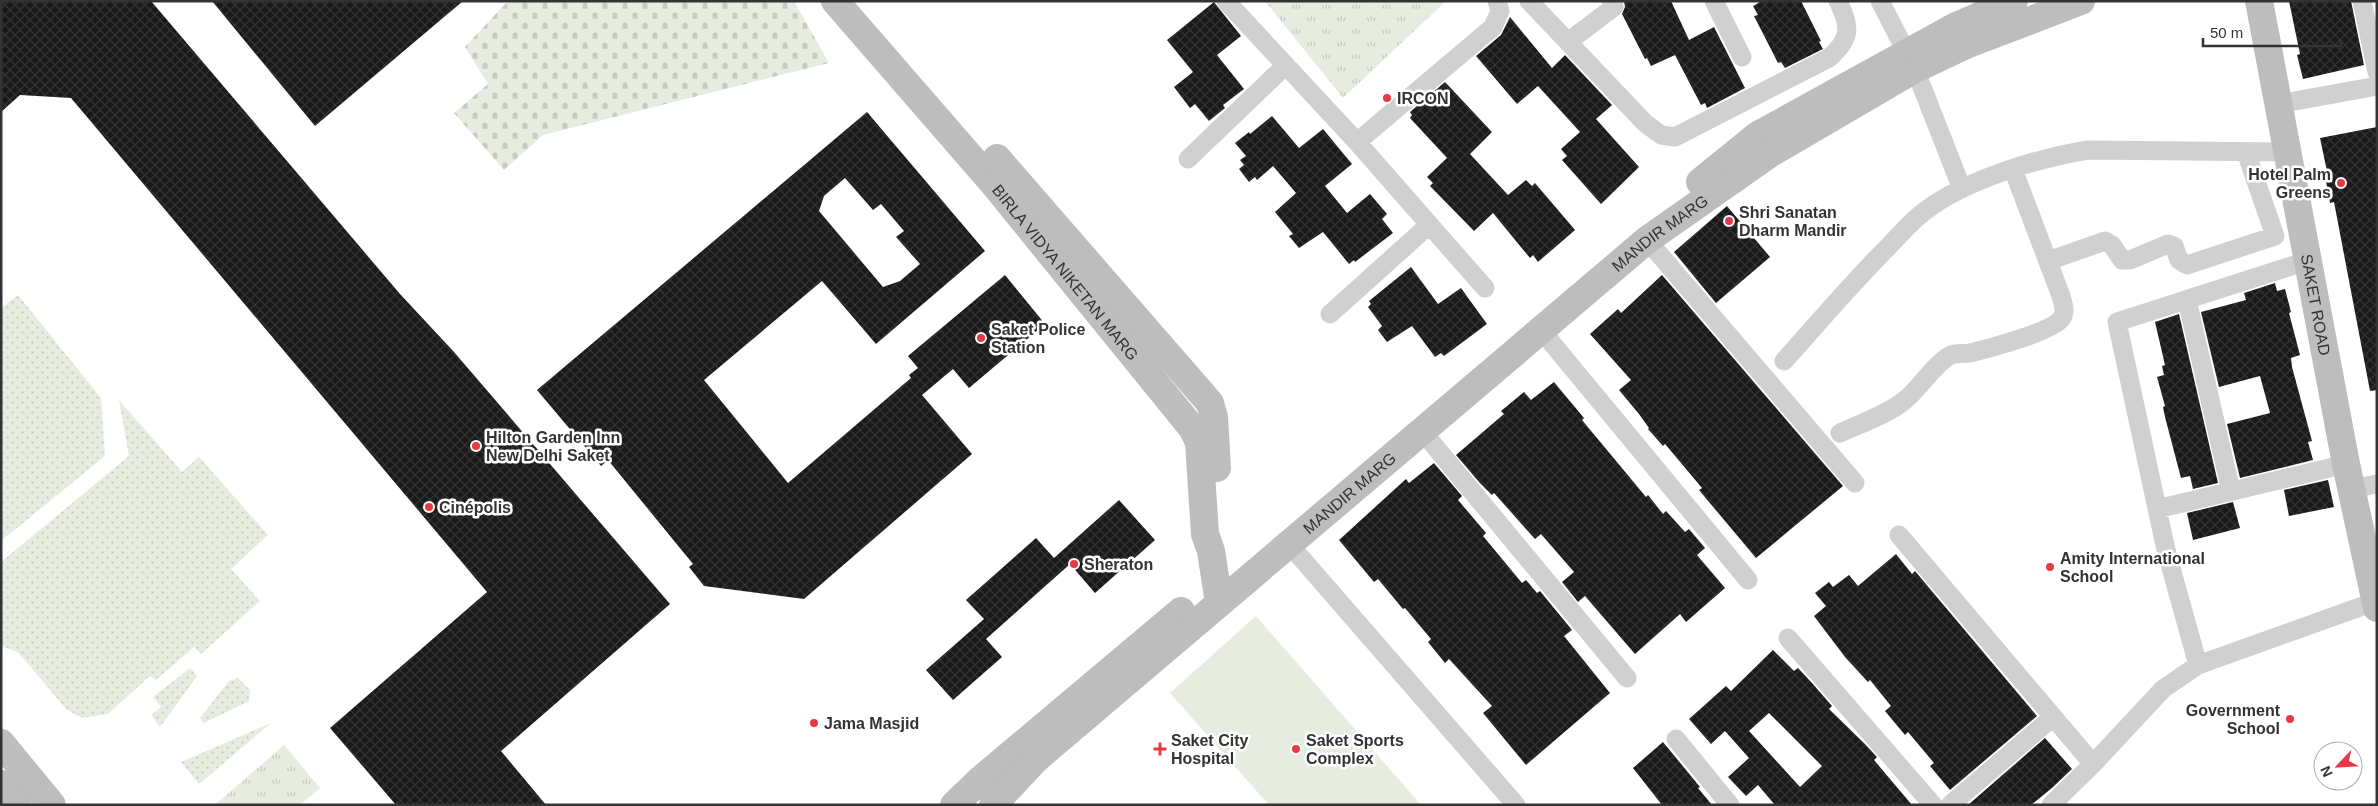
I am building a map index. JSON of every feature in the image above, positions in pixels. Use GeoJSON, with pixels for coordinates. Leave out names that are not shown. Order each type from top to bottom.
{"type":"FeatureCollection","features":[{"type":"Feature","properties":{"kind":"main road"},"geometry":{"type":"LineString","coordinates":[[836,1],[888,48]]}},
{"type":"Feature","properties":{"kind":"main road"},"geometry":{"type":"LineString","coordinates":[[858,1],[888,48]]}},
{"type":"Feature","properties":{"kind":"main road","name":"MANDIR MARG"},"geometry":{"type":"LineString","coordinates":[[1282,537],[1422,431],[1646,240],[1768,154],[1911,61],[1956,26],[2014,1]]}},
{"type":"Feature","properties":{"kind":"main road","name":"MANDIR MARG"},"geometry":{"type":"LineString","coordinates":[[1282,537],[1758,135],[1911,61],[1966,46],[2081,1]]}},
{"type":"Feature","properties":{"kind":"main road","name":"SAKET ROAD"},"geometry":{"type":"LineString","coordinates":[[2259,1],[2307,261],[2358,479],[2376,605]]}},
{"type":"Feature","properties":{"kind":"main road","name":"BIRLA VIDYA NIKETAN MARG"},"geometry":{"type":"LineString","coordinates":[[888,48],[1036,218],[1192,428],[1199,442],[1204,534],[1211,551],[1218,592]]}},
{"type":"Feature","properties":{"kind":"main road"},"geometry":{"type":"LineString","coordinates":[[993,805],[1036,759],[1218,592],[1282,537]]}},
{"type":"Feature","properties":{"kind":"main road"},"geometry":{"type":"LineString","coordinates":[[964,802],[980,780],[1218,592]]}},
{"type":"Feature","properties":{"kind":"main road"},"geometry":{"type":"LineString","coordinates":[[1,743],[52,805]]}},
{"type":"Feature","properties":{"kind":"main road"},"geometry":{"type":"LineString","coordinates":[[1,784],[18,805]]}},
{"type":"Feature","properties":{"kind":"street"},"geometry":{"type":"LineString","coordinates":[[1226,1],[1357,142],[1485,288]]}},
{"type":"Feature","properties":{"kind":"street"},"geometry":{"type":"LineString","coordinates":[[1357,142],[1492,27],[1500,10],[1497,1]]}},
{"type":"Feature","properties":{"kind":"street"},"geometry":{"type":"LineString","coordinates":[[1529,1],[1645,123],[1661,135],[1674,137],[1828,58],[1841,48],[1847,35],[1848,22],[1838,1]]}},
{"type":"Feature","properties":{"kind":"street"},"geometry":{"type":"LineString","coordinates":[[1568,41],[1614,8],[1611,1]]}},
{"type":"Feature","properties":{"kind":"street"},"geometry":{"type":"LineString","coordinates":[[1714,1],[1742,57]]}},
{"type":"Feature","properties":{"kind":"street"},"geometry":{"type":"LineString","coordinates":[[1880,1],[1911,61],[1962,189]]}},
{"type":"Feature","properties":{"kind":"street"},"geometry":{"type":"LineString","coordinates":[[2362,1],[2377,72]]}},
{"type":"Feature","properties":{"kind":"street"},"geometry":{"type":"LineString","coordinates":[[1188,159],[1286,65]]}},
{"type":"Feature","properties":{"kind":"street"},"geometry":{"type":"LineString","coordinates":[[2279,104],[2377,86]]}},
{"type":"Feature","properties":{"kind":"street"},"geometry":{"type":"LineString","coordinates":[[1784,361],[1853,282],[1923,212],[1942,198],[1962,189],[2056,155],[2088,150],[2286,152]]}},
{"type":"Feature","properties":{"kind":"street"},"geometry":{"type":"LineString","coordinates":[[2048,261],[2105,241],[2112,246],[2122,260],[2130,260],[2168,244],[2174,246],[2179,260],[2187,265],[2275,236],[2246,152]]}},
{"type":"Feature","properties":{"kind":"street"},"geometry":{"type":"LineString","coordinates":[[1840,433],[1903,402],[1938,365],[1952,355],[1968,354],[2020,339],[2055,324],[2062,318],[2064,310],[2048,261],[2013,169]]}},
{"type":"Feature","properties":{"kind":"street"},"geometry":{"type":"LineString","coordinates":[[2273,230],[2301,222]]}},
{"type":"Feature","properties":{"kind":"street"},"geometry":{"type":"LineString","coordinates":[[1330,314],[1429,225]]}},
{"type":"Feature","properties":{"kind":"street"},"geometry":{"type":"LineString","coordinates":[[1646,240],[1855,483]]}},
{"type":"Feature","properties":{"kind":"street"},"geometry":{"type":"LineString","coordinates":[[2198,665],[2157,509],[2118,322],[2307,261]]}},
{"type":"Feature","properties":{"kind":"street"},"geometry":{"type":"LineString","coordinates":[[2187,300],[2231,491]]}},
{"type":"Feature","properties":{"kind":"street"},"geometry":{"type":"LineString","coordinates":[[1541,330],[1748,580]]}},
{"type":"Feature","properties":{"kind":"street"},"geometry":{"type":"LineString","coordinates":[[1422,431],[1627,678]]}},
{"type":"Feature","properties":{"kind":"street"},"geometry":{"type":"LineString","coordinates":[[2157,509],[2231,491],[2358,479]]}},
{"type":"Feature","properties":{"kind":"street"},"geometry":{"type":"LineString","coordinates":[[1899,535],[2093,764]]}},
{"type":"Feature","properties":{"kind":"street"},"geometry":{"type":"LineString","coordinates":[[1282,537],[1516,805]]}},
{"type":"Feature","properties":{"kind":"street"},"geometry":{"type":"LineString","coordinates":[[2051,805],[2093,764],[2163,689],[2198,665],[2376,605]]}},
{"type":"Feature","properties":{"kind":"street"},"geometry":{"type":"LineString","coordinates":[[1788,638],[1933,805]]}},
{"type":"Feature","properties":{"kind":"street"},"geometry":{"type":"LineString","coordinates":[[1950,805],[2053,717]]}},
{"type":"Feature","properties":{"kind":"street"},"geometry":{"type":"LineString","coordinates":[[1676,739],[1730,805]]}},
{"type":"Feature","properties":{"kind":"green space"},"geometry":{"type":"Polygon","coordinates":[[[518,1],[794,1],[829,63],[543,135],[504,170],[454,113],[488,84],[465,47],[505,4],[518,1]]]}},
{"type":"Feature","properties":{"kind":"green space"},"geometry":{"type":"Polygon","coordinates":[[[1265,1],[1446,1],[1343,98],[1265,1]]]}},
{"type":"Feature","properties":{"kind":"green space"},"geometry":{"type":"Polygon","coordinates":[[[18,295],[101,398],[105,456],[1,541],[1,308],[18,295]]]}},
{"type":"Feature","properties":{"kind":"green space"},"geometry":{"type":"Polygon","coordinates":[[[119,400],[182,472],[199,457],[268,535],[231,569],[260,601],[201,654],[194,647],[156,680],[150,676],[108,714],[82,718],[66,709],[18,652],[1,646],[1,562],[129,456],[119,400]]]}},
{"type":"Feature","properties":{"kind":"green space","name":"Saket Sports Complex"},"geometry":{"type":"Polygon","coordinates":[[[1256,616],[1421,805],[1269,805],[1170,693],[1256,616]]]}},
{"type":"Feature","properties":{"kind":"green space"},"geometry":{"type":"Polygon","coordinates":[[[190,668],[197,676],[160,727],[151,715],[161,707],[153,697],[190,668]]]}},
{"type":"Feature","properties":{"kind":"green space"},"geometry":{"type":"Polygon","coordinates":[[[238,678],[250,690],[249,701],[204,723],[200,718],[229,681],[238,678]]]}},
{"type":"Feature","properties":{"kind":"green space"},"geometry":{"type":"Polygon","coordinates":[[[271,723],[199,784],[181,762],[271,723]]]}},
{"type":"Feature","properties":{"kind":"green space"},"geometry":{"type":"Polygon","coordinates":[[[284,745],[320,788],[300,805],[215,805],[284,745]]]}},
{"type":"Feature","properties":{"kind":"building"},"geometry":{"type":"Polygon","coordinates":[[[1,1],[151,1],[400,294],[454,352],[670,604],[501,751],[546,805],[396,805],[330,728],[487,592],[71,98],[20,95],[1,112],[1,1]]]}},
{"type":"Feature","properties":{"kind":"building"},"geometry":{"type":"Polygon","coordinates":[[[212,1],[463,1],[315,126],[212,1]]]}},
{"type":"Feature","properties":{"kind":"building"},"geometry":{"type":"Polygon","coordinates":[[[1624,1],[1671,1],[1689,40],[1714,27],[1745,88],[1707,108],[1705,103],[1701,105],[1675,55],[1651,66],[1647,58],[1645,59],[1622,14],[1625,7],[1624,1]]]}},
{"type":"Feature","properties":{"kind":"building"},"geometry":{"type":"Polygon","coordinates":[[[1762,1],[1801,1],[1821,41],[1819,42],[1823,49],[1785,68],[1781,62],[1778,63],[1754,16],[1758,15],[1753,6],[1762,1]]]}},
{"type":"Feature","properties":{"kind":"building"},"geometry":{"type":"Polygon","coordinates":[[[2289,1],[2351,1],[2364,65],[2303,79],[2297,55],[2300,54],[2289,1]]]}},
{"type":"Feature","properties":{"kind":"building"},"geometry":{"type":"Polygon","coordinates":[[[1214,2],[1241,36],[1217,55],[1244,89],[1223,105],[1225,108],[1209,121],[1195,104],[1190,108],[1174,87],[1193,72],[1167,40],[1214,2]]]}},
{"type":"Feature","properties":{"kind":"building"},"geometry":{"type":"Polygon","coordinates":[[[1510,17],[1552,68],[1565,55],[1612,105],[1596,119],[1639,167],[1601,204],[1562,160],[1567,156],[1561,149],[1580,132],[1538,86],[1517,104],[1476,56],[1501,35],[1510,17]]]}},
{"type":"Feature","properties":{"kind":"building"},"geometry":{"type":"Polygon","coordinates":[[[1445,82],[1492,132],[1470,154],[1508,195],[1526,180],[1532,186],[1535,183],[1575,230],[1538,262],[1533,255],[1530,258],[1493,213],[1474,231],[1430,186],[1433,183],[1427,177],[1447,158],[1410,118],[1412,115],[1410,112],[1445,82]]]}},
{"type":"Feature","properties":{"kind":"building"},"geometry":{"type":"Polygon","coordinates":[[[867,112],[985,251],[876,344],[822,281],[704,380],[788,483],[911,378],[909,375],[918,368],[908,356],[1005,275],[1045,324],[969,388],[953,369],[922,395],[972,454],[804,599],[704,586],[689,567],[693,564],[608,460],[601,466],[537,390],[867,112]],[[845,178],[824,196],[819,211],[883,287],[900,281],[920,264],[896,237],[904,231],[881,204],[873,210],[845,178]]]}},
{"type":"Feature","properties":{"kind":"building"},"geometry":{"type":"Polygon","coordinates":[[[1272,116],[1299,148],[1323,129],[1352,164],[1325,186],[1347,213],[1370,194],[1387,214],[1382,219],[1393,233],[1355,262],[1354,260],[1349,264],[1323,232],[1299,248],[1289,236],[1293,234],[1275,212],[1296,193],[1273,166],[1257,180],[1255,177],[1249,182],[1239,169],[1244,165],[1240,160],[1246,156],[1235,143],[1249,132],[1250,134],[1272,116]]]}},
{"type":"Feature","properties":{"kind":"building"},"geometry":{"type":"Polygon","coordinates":[[[2377,127],[2377,390],[2370,391],[2334,202],[2330,203],[2325,176],[2328,176],[2320,138],[2377,127]]]}},
{"type":"Feature","properties":{"kind":"building"},"geometry":{"type":"Polygon","coordinates":[[[1727,206],[1770,257],[1716,303],[1674,252],[1727,206]]]}},
{"type":"Feature","properties":{"kind":"building"},"geometry":{"type":"Polygon","coordinates":[[[1411,267],[1438,304],[1461,288],[1487,324],[1444,356],[1441,353],[1435,357],[1412,326],[1387,342],[1378,330],[1382,326],[1368,307],[1371,304],[1369,301],[1411,267]]]}},
{"type":"Feature","properties":{"kind":"building"},"geometry":{"type":"Polygon","coordinates":[[[1662,275],[1843,486],[1756,558],[1699,490],[1702,488],[1665,444],[1663,446],[1648,429],[1639,414],[1619,390],[1631,380],[1590,334],[1618,309],[1621,313],[1662,275]]]}},
{"type":"Feature","properties":{"kind":"building"},"geometry":{"type":"Polygon","coordinates":[[[2275,283],[2277,291],[2285,289],[2291,312],[2289,313],[2300,355],[2291,358],[2292,367],[2312,441],[2308,442],[2313,460],[2240,478],[2227,424],[2270,413],[2260,376],[2219,387],[2201,312],[2246,300],[2244,293],[2275,283]]]}},
{"type":"Feature","properties":{"kind":"building"},"geometry":{"type":"Polygon","coordinates":[[[2179,314],[2218,483],[2193,489],[2190,476],[2181,478],[2157,377],[2164,375],[2162,366],[2165,365],[2155,322],[2179,314]]]}},
{"type":"Feature","properties":{"kind":"building"},"geometry":{"type":"Polygon","coordinates":[[[1554,382],[1584,418],[1582,420],[1646,497],[1648,495],[1663,514],[1666,511],[1685,532],[1689,529],[1705,548],[1697,555],[1725,588],[1686,622],[1680,614],[1635,654],[1585,596],[1578,602],[1562,582],[1574,572],[1541,534],[1535,539],[1494,493],[1492,495],[1479,482],[1456,455],[1504,414],[1501,411],[1524,392],[1531,400],[1554,382]]]}},
{"type":"Feature","properties":{"kind":"building"},"geometry":{"type":"Polygon","coordinates":[[[1434,463],[1462,496],[1458,500],[1486,533],[1483,536],[1522,583],[1526,580],[1537,593],[1540,591],[1572,630],[1564,636],[1610,693],[1526,765],[1483,713],[1492,706],[1449,659],[1445,663],[1428,642],[1431,639],[1405,608],[1403,609],[1378,579],[1374,582],[1339,540],[1406,479],[1409,483],[1434,463]]]}},
{"type":"Feature","properties":{"kind":"building"},"geometry":{"type":"Polygon","coordinates":[[[2328,480],[2334,507],[2289,516],[2284,490],[2328,480]]]}},
{"type":"Feature","properties":{"kind":"building"},"geometry":{"type":"Polygon","coordinates":[[[1119,500],[1155,540],[1095,593],[1070,564],[986,639],[1002,657],[953,700],[926,670],[984,619],[966,600],[1036,538],[1054,558],[1119,500]]]}},
{"type":"Feature","properties":{"kind":"building"},"geometry":{"type":"Polygon","coordinates":[[[2233,502],[2240,528],[2193,540],[2187,513],[2233,502]]]}},
{"type":"Feature","properties":{"kind":"building"},"geometry":{"type":"Polygon","coordinates":[[[1896,554],[1912,574],[1915,571],[2037,716],[1950,790],[1930,766],[1934,763],[1908,732],[1905,735],[1885,711],[1891,706],[1870,680],[1868,682],[1845,657],[1814,616],[1826,606],[1815,593],[1829,582],[1833,587],[1849,575],[1858,586],[1896,554]]]}},
{"type":"Feature","properties":{"kind":"building"},"geometry":{"type":"Polygon","coordinates":[[[1773,650],[1794,671],[1798,668],[1812,683],[1832,706],[1829,709],[1877,757],[1874,760],[1912,805],[1775,805],[1758,785],[1746,796],[1728,777],[1749,758],[1725,731],[1711,744],[1689,719],[1726,686],[1731,691],[1773,650]],[[1769,713],[1749,731],[1800,787],[1822,766],[1769,713]]]}},
{"type":"Feature","properties":{"kind":"building"},"geometry":{"type":"Polygon","coordinates":[[[2045,738],[2072,769],[2052,788],[2031,805],[1968,805],[2045,738]]]}},
{"type":"Feature","properties":{"kind":"building"},"geometry":{"type":"Polygon","coordinates":[[[1663,742],[1700,787],[1698,788],[1712,805],[1662,805],[1633,768],[1663,742]]]}},
{"type":"Feature","properties":{"kind":"place","name":"IRCON"},"geometry":{"type":"Point","coordinates":[1387,98]}},
{"type":"Feature","properties":{"kind":"place","name":"Hotel Palm Greens"},"geometry":{"type":"Point","coordinates":[2341,183]}},
{"type":"Feature","properties":{"kind":"place","name":"Shri Sanatan Dharm Mandir"},"geometry":{"type":"Point","coordinates":[1729,221]}},
{"type":"Feature","properties":{"kind":"place","name":"Saket Police Station"},"geometry":{"type":"Point","coordinates":[981,338]}},
{"type":"Feature","properties":{"kind":"place","name":"Hilton Garden Inn New Delhi Saket"},"geometry":{"type":"Point","coordinates":[476,446]}},
{"type":"Feature","properties":{"kind":"place","name":"Cinépolis"},"geometry":{"type":"Point","coordinates":[429,507]}},
{"type":"Feature","properties":{"kind":"place","name":"Sheraton"},"geometry":{"type":"Point","coordinates":[1074,564]}},
{"type":"Feature","properties":{"kind":"place","name":"Amity International School"},"geometry":{"type":"Point","coordinates":[2050,567]}},
{"type":"Feature","properties":{"kind":"place","name":"Government School"},"geometry":{"type":"Point","coordinates":[2290,719]}},
{"type":"Feature","properties":{"kind":"place","name":"Jama Masjid"},"geometry":{"type":"Point","coordinates":[814,723]}},
{"type":"Feature","properties":{"kind":"place","name":"Saket City Hospital"},"geometry":{"type":"Point","coordinates":[1160,749]}},
{"type":"Feature","properties":{"kind":"place","name":"Saket Sports Complex"},"geometry":{"type":"Point","coordinates":[1296,749]}}]}
